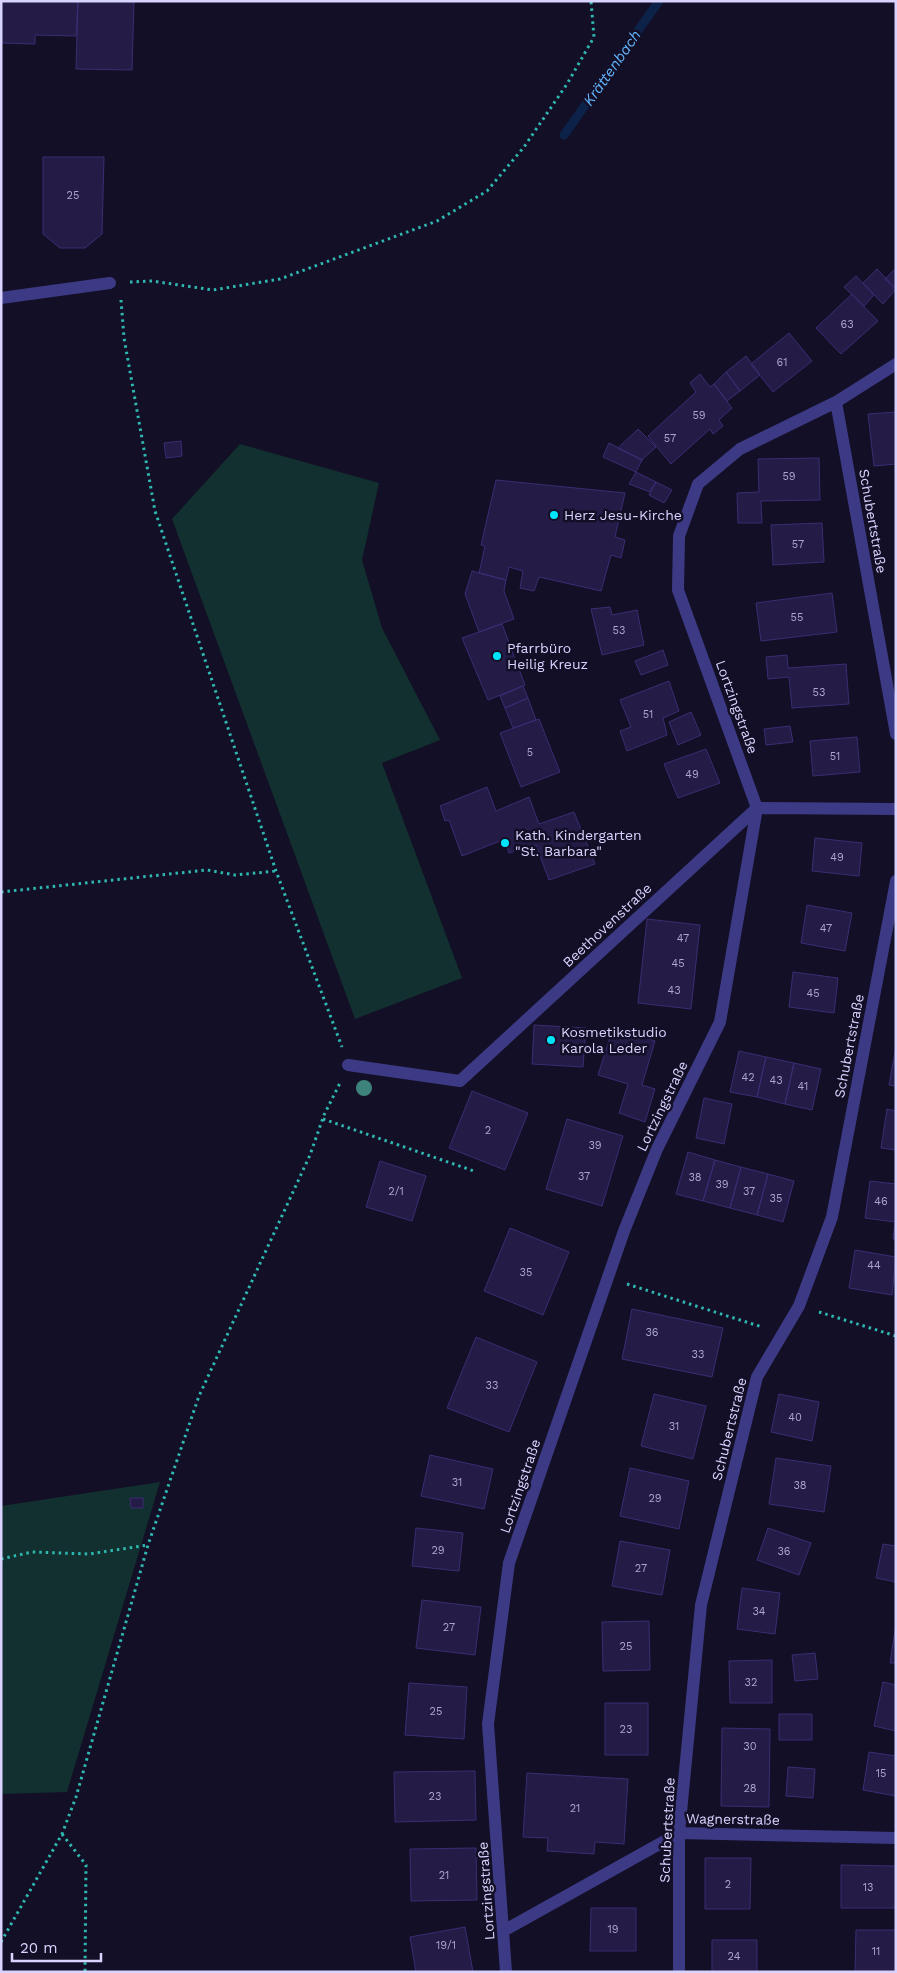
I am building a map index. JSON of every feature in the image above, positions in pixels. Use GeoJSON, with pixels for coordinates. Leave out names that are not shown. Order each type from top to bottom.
{"type":"FeatureCollection","features":[{"type":"Feature","properties":{"kind":"street"},"geometry":{"type":"LineString","coordinates":[[1,298],[115,283]]}},
{"type":"Feature","properties":{"kind":"street","name":"Lortzingstraße"},"geometry":{"type":"LineString","coordinates":[[506,1972],[505,1930],[488,1724],[509,1563],[624,1231],[657,1149],[720,1022],[757,808],[678,590],[679,536],[698,484],[740,449],[836,402],[896,364]]}},
{"type":"Feature","properties":{"kind":"street","name":"Schubertstraße"},"geometry":{"type":"LineString","coordinates":[[836,402],[896,734]]}},
{"type":"Feature","properties":{"kind":"street"},"geometry":{"type":"LineString","coordinates":[[757,808],[896,810]]}},
{"type":"Feature","properties":{"kind":"street","name":"Beethovenstraße"},"geometry":{"type":"LineString","coordinates":[[348,1065],[460,1081],[757,808]]}},
{"type":"Feature","properties":{"kind":"street","name":"Schubertstraße"},"geometry":{"type":"LineString","coordinates":[[679,1972],[679,1833],[701,1605],[757,1377],[799,1306],[832,1217],[896,882]]}},
{"type":"Feature","properties":{"kind":"street","name":"Wagnerstraße"},"geometry":{"type":"LineString","coordinates":[[505,1930],[679,1833],[896,1838]]}},
{"type":"Feature","properties":{"kind":"path"},"geometry":{"type":"LineString","coordinates":[[1,1942],[62,1834],[76,1797],[148,1544],[199,1396],[310,1155],[323,1119],[348,1065],[276,871],[155,511],[115,283],[152,281],[213,290],[280,279],[437,221],[487,191],[524,147],[567,84],[594,37],[591,1]]}},
{"type":"Feature","properties":{"kind":"path"},"geometry":{"type":"LineString","coordinates":[[1,892],[207,870],[235,875],[276,871]]}},
{"type":"Feature","properties":{"kind":"path"},"geometry":{"type":"LineString","coordinates":[[323,1119],[474,1171]]}},
{"type":"Feature","properties":{"kind":"path"},"geometry":{"type":"LineString","coordinates":[[653,1292],[781,1334]]}},
{"type":"Feature","properties":{"kind":"path"},"geometry":{"type":"LineString","coordinates":[[799,1306],[896,1336]]}},
{"type":"Feature","properties":{"kind":"path"},"geometry":{"type":"LineString","coordinates":[[1,1559],[32,1552],[89,1554],[148,1544]]}},
{"type":"Feature","properties":{"kind":"path"},"geometry":{"type":"LineString","coordinates":[[62,1834],[86,1865],[85,1972]]}},
{"type":"Feature","properties":{"kind":"green space"},"geometry":{"type":"Polygon","coordinates":[[[240,444],[379,483],[362,560],[382,628],[440,740],[382,763],[462,978],[355,1019],[172,519],[240,444]]]}},
{"type":"Feature","properties":{"kind":"green space"},"geometry":{"type":"Polygon","coordinates":[[[160,1482],[67,1792],[1,1794],[1,1506],[160,1482]]]}},
{"type":"Feature","properties":{"kind":"building"},"geometry":{"type":"Polygon","coordinates":[[[1,1],[78,1],[76,36],[35,35],[35,44],[1,43],[1,1]]]}},
{"type":"Feature","properties":{"kind":"building"},"geometry":{"type":"Polygon","coordinates":[[[78,1],[134,1],[132,70],[76,69],[78,1]]]}},
{"type":"Feature","properties":{"kind":"building"},"geometry":{"type":"Polygon","coordinates":[[[43,157],[104,157],[102,234],[85,248],[60,248],[43,234],[43,157]]]}},
{"type":"Feature","properties":{"kind":"building"},"geometry":{"type":"Polygon","coordinates":[[[896,268],[896,289],[885,279],[896,268]]]}},
{"type":"Feature","properties":{"kind":"building"},"geometry":{"type":"Polygon","coordinates":[[[877,269],[896,289],[883,304],[863,283],[877,269]]]}},
{"type":"Feature","properties":{"kind":"building"},"geometry":{"type":"Polygon","coordinates":[[[856,276],[874,295],[864,306],[844,287],[856,276]]]}},
{"type":"Feature","properties":{"kind":"building"},"geometry":{"type":"Polygon","coordinates":[[[852,294],[878,321],[841,354],[816,328],[852,294]]]}},
{"type":"Feature","properties":{"kind":"building"},"geometry":{"type":"Polygon","coordinates":[[[789,333],[812,361],[773,392],[751,364],[789,333]]]}},
{"type":"Feature","properties":{"kind":"building"},"geometry":{"type":"Polygon","coordinates":[[[746,356],[760,375],[740,391],[726,372],[746,356]]]}},
{"type":"Feature","properties":{"kind":"building"},"geometry":{"type":"Polygon","coordinates":[[[726,372],[740,391],[727,401],[714,384],[726,372]]]}},
{"type":"Feature","properties":{"kind":"building"},"geometry":{"type":"Polygon","coordinates":[[[700,374],[710,387],[714,384],[732,408],[719,420],[723,426],[713,434],[710,429],[671,464],[648,436],[696,392],[690,383],[700,374]]]}},
{"type":"Feature","properties":{"kind":"building"},"geometry":{"type":"Polygon","coordinates":[[[896,412],[896,464],[874,466],[868,414],[896,412]]]}},
{"type":"Feature","properties":{"kind":"building"},"geometry":{"type":"Polygon","coordinates":[[[638,429],[656,447],[642,460],[618,448],[638,429]]]}},
{"type":"Feature","properties":{"kind":"building"},"geometry":{"type":"Polygon","coordinates":[[[181,441],[182,456],[166,458],[164,443],[181,441]]]}},
{"type":"Feature","properties":{"kind":"building"},"geometry":{"type":"Polygon","coordinates":[[[609,443],[642,460],[636,472],[603,457],[609,443]]]}},
{"type":"Feature","properties":{"kind":"building"},"geometry":{"type":"Polygon","coordinates":[[[819,458],[820,500],[761,501],[762,523],[738,523],[737,493],[759,492],[758,459],[819,458]]]}},
{"type":"Feature","properties":{"kind":"building"},"geometry":{"type":"Polygon","coordinates":[[[636,472],[656,482],[650,492],[629,484],[636,472]]]}},
{"type":"Feature","properties":{"kind":"building","name":"Herz Jesu-Kirche"},"geometry":{"type":"Polygon","coordinates":[[[496,480],[625,493],[615,537],[625,540],[621,558],[611,555],[601,591],[539,577],[534,591],[520,588],[523,571],[509,567],[506,580],[479,573],[485,546],[481,545],[496,480]]]}},
{"type":"Feature","properties":{"kind":"building"},"geometry":{"type":"Polygon","coordinates":[[[656,482],[672,490],[664,503],[649,495],[656,482]]]}},
{"type":"Feature","properties":{"kind":"building"},"geometry":{"type":"Polygon","coordinates":[[[822,523],[824,562],[773,565],[771,525],[822,523]]]}},
{"type":"Feature","properties":{"kind":"building"},"geometry":{"type":"Polygon","coordinates":[[[472,571],[506,580],[504,591],[514,619],[479,632],[465,594],[472,571]]]}},
{"type":"Feature","properties":{"kind":"building"},"geometry":{"type":"Polygon","coordinates":[[[832,593],[837,632],[761,641],[756,603],[832,593]]]}},
{"type":"Feature","properties":{"kind":"building"},"geometry":{"type":"Polygon","coordinates":[[[610,607],[612,615],[637,610],[644,645],[602,655],[591,609],[610,607]]]}},
{"type":"Feature","properties":{"kind":"building"},"geometry":{"type":"Polygon","coordinates":[[[502,624],[525,685],[488,700],[462,638],[502,624]]]}},
{"type":"Feature","properties":{"kind":"building"},"geometry":{"type":"Polygon","coordinates":[[[663,650],[668,665],[641,675],[635,661],[663,650]]]}},
{"type":"Feature","properties":{"kind":"building"},"geometry":{"type":"Polygon","coordinates":[[[787,655],[788,668],[846,664],[849,704],[792,708],[789,677],[768,679],[766,657],[787,655]]]}},
{"type":"Feature","properties":{"kind":"building"},"geometry":{"type":"Polygon","coordinates":[[[669,681],[679,711],[663,718],[667,735],[627,751],[620,731],[631,727],[620,700],[669,681]]]}},
{"type":"Feature","properties":{"kind":"building"},"geometry":{"type":"Polygon","coordinates":[[[523,686],[528,698],[505,708],[500,696],[523,686]]]}},
{"type":"Feature","properties":{"kind":"building"},"geometry":{"type":"Polygon","coordinates":[[[528,698],[536,720],[513,728],[505,708],[528,698]]]}},
{"type":"Feature","properties":{"kind":"building"},"geometry":{"type":"Polygon","coordinates":[[[691,712],[701,735],[678,745],[669,722],[691,712]]]}},
{"type":"Feature","properties":{"kind":"building"},"geometry":{"type":"Polygon","coordinates":[[[539,719],[560,772],[521,787],[500,733],[539,719]]]}},
{"type":"Feature","properties":{"kind":"building"},"geometry":{"type":"Polygon","coordinates":[[[790,726],[793,742],[766,745],[764,729],[790,726]]]}},
{"type":"Feature","properties":{"kind":"building"},"geometry":{"type":"Polygon","coordinates":[[[857,737],[860,772],[813,776],[810,741],[857,737]]]}},
{"type":"Feature","properties":{"kind":"building"},"geometry":{"type":"Polygon","coordinates":[[[706,749],[720,783],[678,798],[664,764],[706,749]]]}},
{"type":"Feature","properties":{"kind":"building"},"geometry":{"type":"Polygon","coordinates":[[[487,787],[496,811],[529,797],[539,824],[574,812],[595,864],[549,880],[536,845],[509,853],[505,839],[462,856],[449,820],[445,821],[440,806],[487,787]]]}},
{"type":"Feature","properties":{"kind":"building"},"geometry":{"type":"Polygon","coordinates":[[[815,838],[862,843],[859,876],[812,871],[815,838]]]}},
{"type":"Feature","properties":{"kind":"building"},"geometry":{"type":"Polygon","coordinates":[[[807,905],[852,913],[845,951],[801,943],[807,905]]]}},
{"type":"Feature","properties":{"kind":"building"},"geometry":{"type":"Polygon","coordinates":[[[647,919],[700,925],[691,1009],[638,1003],[647,919]]]}},
{"type":"Feature","properties":{"kind":"building"},"geometry":{"type":"Polygon","coordinates":[[[793,972],[838,978],[834,1013],[789,1007],[793,972]]]}},
{"type":"Feature","properties":{"kind":"building"},"geometry":{"type":"Polygon","coordinates":[[[534,1025],[586,1028],[583,1067],[532,1064],[534,1025]]]}},
{"type":"Feature","properties":{"kind":"building"},"geometry":{"type":"Polygon","coordinates":[[[613,1028],[655,1041],[642,1085],[655,1089],[645,1122],[619,1113],[628,1084],[598,1075],[613,1028]]]}},
{"type":"Feature","properties":{"kind":"building"},"geometry":{"type":"Polygon","coordinates":[[[896,1047],[896,1086],[889,1085],[896,1047]]]}},
{"type":"Feature","properties":{"kind":"building"},"geometry":{"type":"Polygon","coordinates":[[[739,1051],[766,1057],[757,1097],[730,1092],[739,1051]]]}},
{"type":"Feature","properties":{"kind":"building"},"geometry":{"type":"Polygon","coordinates":[[[766,1057],[794,1063],[785,1104],[757,1097],[766,1057]]]}},
{"type":"Feature","properties":{"kind":"building"},"geometry":{"type":"Polygon","coordinates":[[[794,1063],[821,1069],[812,1110],[785,1104],[794,1063]]]}},
{"type":"Feature","properties":{"kind":"building"},"geometry":{"type":"Polygon","coordinates":[[[472,1091],[528,1113],[505,1170],[449,1148],[472,1091]]]}},
{"type":"Feature","properties":{"kind":"building"},"geometry":{"type":"Polygon","coordinates":[[[704,1098],[732,1104],[724,1144],[696,1138],[704,1098]]]}},
{"type":"Feature","properties":{"kind":"building"},"geometry":{"type":"Polygon","coordinates":[[[887,1109],[896,1111],[896,1150],[881,1148],[887,1109]]]}},
{"type":"Feature","properties":{"kind":"building"},"geometry":{"type":"Polygon","coordinates":[[[567,1119],[623,1136],[602,1206],[546,1189],[567,1119]]]}},
{"type":"Feature","properties":{"kind":"building"},"geometry":{"type":"Polygon","coordinates":[[[688,1152],[715,1160],[703,1201],[676,1194],[688,1152]]]}},
{"type":"Feature","properties":{"kind":"building"},"geometry":{"type":"Polygon","coordinates":[[[715,1160],[741,1167],[730,1208],[703,1201],[715,1160]]]}},
{"type":"Feature","properties":{"kind":"building"},"geometry":{"type":"Polygon","coordinates":[[[380,1161],[426,1176],[412,1221],[366,1207],[380,1161]]]}},
{"type":"Feature","properties":{"kind":"building"},"geometry":{"type":"Polygon","coordinates":[[[741,1167],[768,1174],[757,1215],[730,1208],[741,1167]]]}},
{"type":"Feature","properties":{"kind":"building"},"geometry":{"type":"Polygon","coordinates":[[[768,1174],[794,1181],[783,1222],[757,1215],[768,1174]]]}},
{"type":"Feature","properties":{"kind":"building"},"geometry":{"type":"Polygon","coordinates":[[[870,1181],[896,1184],[896,1239],[893,1239],[895,1222],[865,1218],[870,1181]]]}},
{"type":"Feature","properties":{"kind":"building"},"geometry":{"type":"Polygon","coordinates":[[[510,1228],[569,1252],[543,1315],[484,1291],[510,1228]]]}},
{"type":"Feature","properties":{"kind":"building"},"geometry":{"type":"Polygon","coordinates":[[[855,1250],[896,1257],[892,1295],[849,1288],[855,1250]]]}},
{"type":"Feature","properties":{"kind":"building"},"geometry":{"type":"Polygon","coordinates":[[[632,1309],[723,1328],[712,1377],[622,1359],[632,1309]]]}},
{"type":"Feature","properties":{"kind":"building"},"geometry":{"type":"Polygon","coordinates":[[[476,1337],[537,1362],[509,1432],[447,1408],[476,1337]]]}},
{"type":"Feature","properties":{"kind":"building"},"geometry":{"type":"Polygon","coordinates":[[[654,1394],[706,1406],[693,1459],[641,1446],[654,1394]]]}},
{"type":"Feature","properties":{"kind":"building"},"geometry":{"type":"Polygon","coordinates":[[[779,1394],[819,1402],[812,1441],[771,1432],[779,1394]]]}},
{"type":"Feature","properties":{"kind":"building"},"geometry":{"type":"Polygon","coordinates":[[[430,1455],[493,1469],[484,1509],[421,1496],[430,1455]]]}},
{"type":"Feature","properties":{"kind":"building"},"geometry":{"type":"Polygon","coordinates":[[[776,1458],[831,1466],[824,1512],[769,1504],[776,1458]]]}},
{"type":"Feature","properties":{"kind":"building"},"geometry":{"type":"Polygon","coordinates":[[[630,1468],[689,1481],[679,1529],[620,1516],[630,1468]]]}},
{"type":"Feature","properties":{"kind":"building"},"geometry":{"type":"Polygon","coordinates":[[[130,1498],[143,1498],[143,1508],[131,1508],[130,1498]]]}},
{"type":"Feature","properties":{"kind":"building"},"geometry":{"type":"Polygon","coordinates":[[[416,1528],[463,1533],[459,1571],[412,1566],[416,1528]]]}},
{"type":"Feature","properties":{"kind":"building"},"geometry":{"type":"Polygon","coordinates":[[[768,1528],[811,1543],[799,1575],[757,1560],[768,1528]]]}},
{"type":"Feature","properties":{"kind":"building"},"geometry":{"type":"Polygon","coordinates":[[[620,1541],[670,1550],[662,1595],[612,1586],[620,1541]]]}},
{"type":"Feature","properties":{"kind":"building"},"geometry":{"type":"Polygon","coordinates":[[[883,1544],[896,1546],[896,1582],[876,1578],[883,1544]]]}},
{"type":"Feature","properties":{"kind":"building"},"geometry":{"type":"Polygon","coordinates":[[[742,1588],[780,1593],[775,1634],[737,1629],[742,1588]]]}},
{"type":"Feature","properties":{"kind":"building"},"geometry":{"type":"Polygon","coordinates":[[[422,1600],[481,1607],[475,1655],[416,1648],[422,1600]]]}},
{"type":"Feature","properties":{"kind":"building"},"geometry":{"type":"Polygon","coordinates":[[[649,1621],[650,1670],[603,1671],[602,1622],[649,1621]]]}},
{"type":"Feature","properties":{"kind":"building"},"geometry":{"type":"Polygon","coordinates":[[[896,1624],[896,1663],[890,1663],[896,1624]]]}},
{"type":"Feature","properties":{"kind":"building"},"geometry":{"type":"Polygon","coordinates":[[[815,1653],[818,1679],[795,1681],[792,1655],[815,1653]]]}},
{"type":"Feature","properties":{"kind":"building"},"geometry":{"type":"Polygon","coordinates":[[[772,1660],[772,1703],[730,1703],[729,1661],[772,1660]]]}},
{"type":"Feature","properties":{"kind":"building"},"geometry":{"type":"Polygon","coordinates":[[[883,1682],[896,1685],[896,1731],[874,1726],[883,1682]]]}},
{"type":"Feature","properties":{"kind":"building"},"geometry":{"type":"Polygon","coordinates":[[[409,1683],[467,1687],[464,1739],[405,1735],[409,1683]]]}},
{"type":"Feature","properties":{"kind":"building"},"geometry":{"type":"Polygon","coordinates":[[[605,1703],[648,1703],[648,1755],[605,1755],[605,1703]]]}},
{"type":"Feature","properties":{"kind":"building"},"geometry":{"type":"Polygon","coordinates":[[[779,1714],[812,1714],[812,1740],[779,1740],[779,1714]]]}},
{"type":"Feature","properties":{"kind":"building"},"geometry":{"type":"Polygon","coordinates":[[[722,1728],[770,1729],[769,1807],[721,1806],[722,1728]]]}},
{"type":"Feature","properties":{"kind":"building"},"geometry":{"type":"Polygon","coordinates":[[[869,1752],[896,1756],[896,1796],[863,1790],[869,1752]]]}},
{"type":"Feature","properties":{"kind":"building"},"geometry":{"type":"Polygon","coordinates":[[[788,1767],[815,1769],[813,1798],[786,1796],[788,1767]]]}},
{"type":"Feature","properties":{"kind":"building"},"geometry":{"type":"Polygon","coordinates":[[[475,1771],[476,1820],[395,1822],[394,1772],[475,1771]]]}},
{"type":"Feature","properties":{"kind":"building"},"geometry":{"type":"Polygon","coordinates":[[[527,1773],[628,1779],[624,1844],[595,1842],[594,1854],[547,1851],[548,1838],[523,1837],[527,1773]]]}},
{"type":"Feature","properties":{"kind":"building"},"geometry":{"type":"Polygon","coordinates":[[[476,1848],[477,1900],[411,1901],[410,1849],[476,1848]]]}},
{"type":"Feature","properties":{"kind":"building"},"geometry":{"type":"Polygon","coordinates":[[[705,1858],[751,1858],[750,1909],[705,1909],[705,1858]]]}},
{"type":"Feature","properties":{"kind":"building"},"geometry":{"type":"Polygon","coordinates":[[[841,1865],[896,1866],[896,1908],[841,1908],[841,1865]]]}},
{"type":"Feature","properties":{"kind":"building"},"geometry":{"type":"Polygon","coordinates":[[[591,1908],[636,1908],[636,1951],[590,1951],[591,1908]]]}},
{"type":"Feature","properties":{"kind":"building"},"geometry":{"type":"Polygon","coordinates":[[[465,1927],[473,1972],[416,1972],[410,1937],[465,1927]]]}},
{"type":"Feature","properties":{"kind":"building"},"geometry":{"type":"Polygon","coordinates":[[[856,1930],[896,1930],[896,1972],[855,1972],[856,1930]]]}},
{"type":"Feature","properties":{"kind":"building"},"geometry":{"type":"Polygon","coordinates":[[[712,1940],[757,1940],[757,1972],[712,1972],[712,1940]]]}},
{"type":"Feature","properties":{"kind":"waterway","name":"Krättenbach"},"geometry":{"type":"LineString","coordinates":[[564,135],[659,1]]}},
{"type":"Feature","properties":{"kind":"place","name":"Herz Jesu-Kirche"},"geometry":{"type":"Point","coordinates":[554,515]}},
{"type":"Feature","properties":{"kind":"place","name":"Pfarrbüro Heilig Kreuz"},"geometry":{"type":"Point","coordinates":[497,656]}},
{"type":"Feature","properties":{"kind":"place","name":"Kath. Kindergarten \"St. Barbara\""},"geometry":{"type":"Point","coordinates":[505,843]}},
{"type":"Feature","properties":{"kind":"place","name":"Kosmetikstudio Karola Leder"},"geometry":{"type":"Point","coordinates":[551,1040]}}]}
